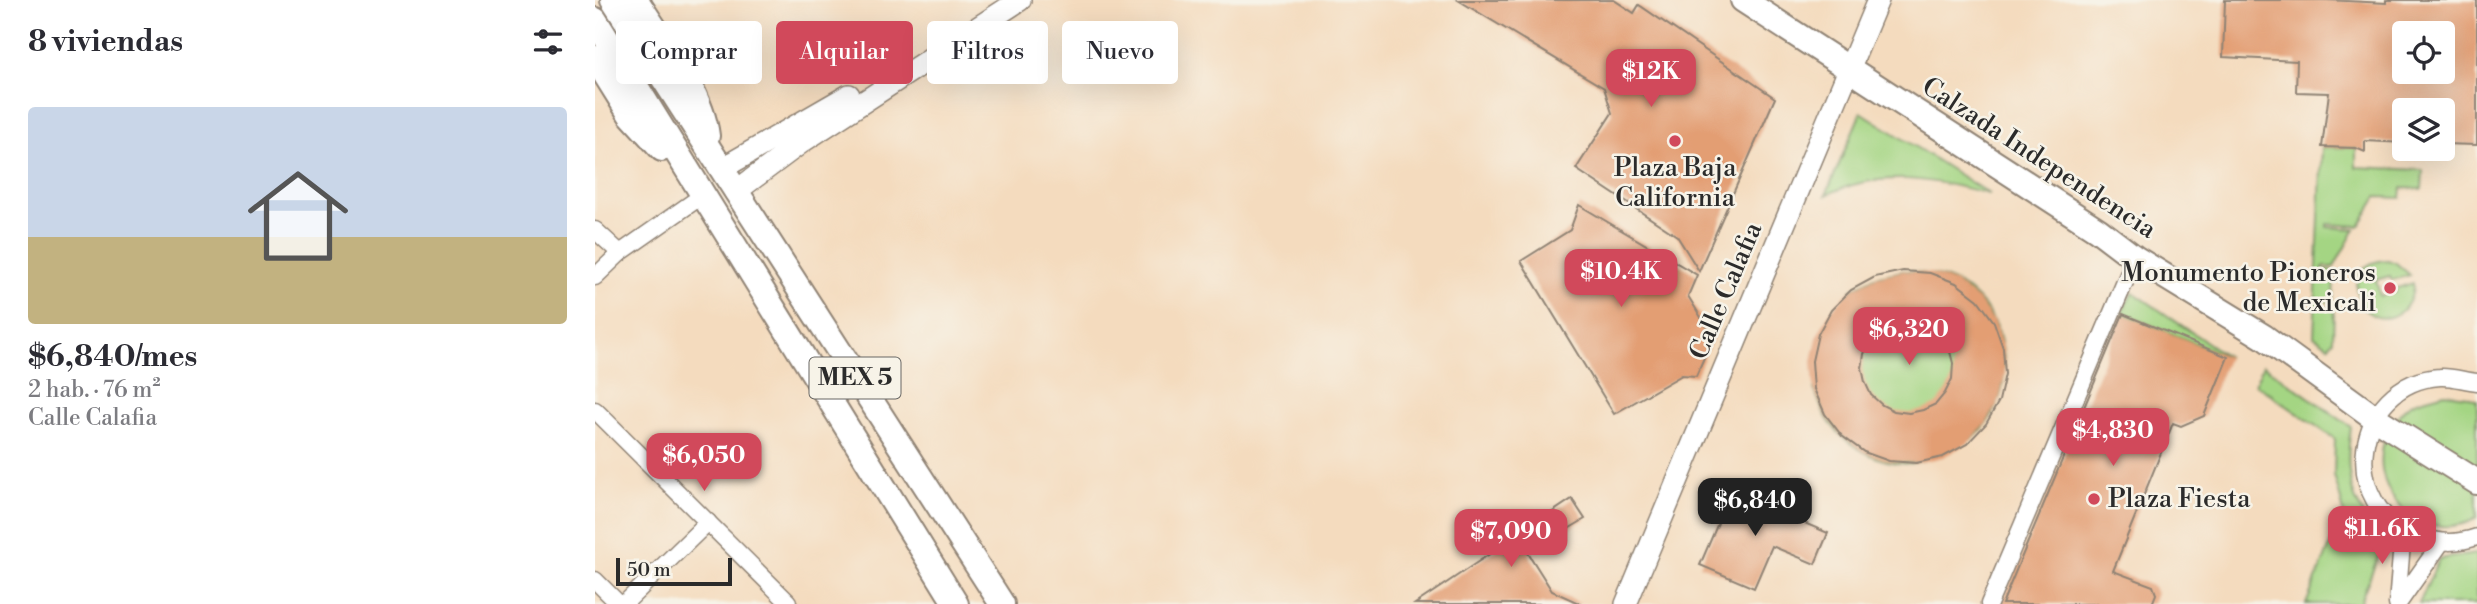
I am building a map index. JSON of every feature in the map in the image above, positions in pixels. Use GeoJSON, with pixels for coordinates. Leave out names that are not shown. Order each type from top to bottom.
{"type":"FeatureCollection","features":[{"type":"Feature","properties":{"kind":"main road","name":"MEX 5"},"geometry":{"type":"LineString","coordinates":[[613,0],[621,21]]}},
{"type":"Feature","properties":{"kind":"main road"},"geometry":{"type":"LineString","coordinates":[[636,0],[702,112],[715,160],[849,95],[998,0]]}},
{"type":"Feature","properties":{"kind":"main road"},"geometry":{"type":"LineString","coordinates":[[735,192],[803,142],[1020,0]]}},
{"type":"Feature","properties":{"kind":"main road","name":"Calzada Independencia"},"geometry":{"type":"LineString","coordinates":[[1743,0],[2098,230],[2135,258],[2264,337],[2375,418],[2477,482]]}},
{"type":"Feature","properties":{"kind":"main road","name":"Calle Calafia"},"geometry":{"type":"LineString","coordinates":[[1626,604],[1878,0]]}},
{"type":"Feature","properties":{"kind":"main road","name":"MEX 5"},"geometry":{"type":"LineString","coordinates":[[595,20],[616,42]]}},
{"type":"Feature","properties":{"kind":"main road"},"geometry":{"type":"LineString","coordinates":[[595,58],[630,114],[659,146],[689,172]]}},
{"type":"Feature","properties":{"kind":"main road","name":"MEX 5"},"geometry":{"type":"LineString","coordinates":[[648,84],[689,172],[955,604]]}},
{"type":"Feature","properties":{"kind":"main road","name":"MEX 5"},"geometry":{"type":"LineString","coordinates":[[654,84],[715,160],[1002,604]]}},
{"type":"Feature","properties":{"kind":"street"},"geometry":{"type":"LineString","coordinates":[[595,277],[620,253],[703,195]]}},
{"type":"Feature","properties":{"kind":"street"},"geometry":{"type":"LineString","coordinates":[[595,230],[620,253]]}},
{"type":"Feature","properties":{"kind":"street"},"geometry":{"type":"LineString","coordinates":[[1989,604],[2135,258]]}},
{"type":"Feature","properties":{"kind":"street"},"geometry":{"type":"LineString","coordinates":[[2477,382],[2440,377],[2414,383],[2392,397],[2375,418],[2366,439],[2364,467],[2370,492],[2383,514],[2403,531],[2441,543],[2463,542],[2477,537]]}},
{"type":"Feature","properties":{"kind":"street"},"geometry":{"type":"LineString","coordinates":[[595,410],[787,603]]}},
{"type":"Feature","properties":{"kind":"street"},"geometry":{"type":"LineString","coordinates":[[595,580],[621,604],[708,522]]}},
{"type":"Feature","properties":{"kind":"street"},"geometry":{"type":"LineString","coordinates":[[2398,604],[2403,531]]}},
{"type":"Feature","properties":{"kind":"street"},"geometry":{"type":"LineString","coordinates":[[2398,604],[2441,543]]}},
{"type":"Feature","properties":{"kind":"green space"},"geometry":{"type":"Polygon","coordinates":[[[1861,112],[1989,194],[1927,181],[1887,179],[1846,187],[1826,195],[1861,112]]]}},
{"type":"Feature","properties":{"kind":"green space"},"geometry":{"type":"Polygon","coordinates":[[[2322,147],[2356,148],[2356,167],[2423,170],[2422,189],[2402,188],[2401,198],[2377,197],[2359,226],[2327,224],[2327,227],[2355,229],[2334,267],[2323,267],[2323,270],[2334,271],[2333,302],[2321,301],[2321,307],[2334,308],[2333,340],[2329,346],[2314,336],[2322,147]]]}},
{"type":"Feature","properties":{"kind":"green space"},"geometry":{"type":"Polygon","coordinates":[[[2388,260],[2410,275],[2392,280],[2390,276],[2376,280],[2380,296],[2413,283],[2413,287],[2406,306],[2386,318],[2374,316],[2364,308],[2358,297],[2356,284],[2360,273],[2371,264],[2388,260]]]}},
{"type":"Feature","properties":{"kind":"green space"},"geometry":{"type":"Polygon","coordinates":[[[1903,271],[1941,277],[1972,293],[1986,308],[1996,326],[2004,366],[1996,406],[1977,434],[1943,453],[1918,462],[1905,463],[1877,458],[1852,444],[1831,424],[1814,389],[1851,290],[1875,277],[1903,271]]]}},
{"type":"Feature","properties":{"kind":"green space"},"geometry":{"type":"Polygon","coordinates":[[[2133,292],[2228,357],[2121,313],[2133,292]]]}},
{"type":"Feature","properties":{"kind":"green space"},"geometry":{"type":"Polygon","coordinates":[[[2263,365],[2351,427],[2348,459],[2352,488],[2364,515],[2385,540],[2359,604],[2306,604],[2344,512],[2334,475],[2335,439],[2255,384],[2263,365]]]}},
{"type":"Feature","properties":{"kind":"green space"},"geometry":{"type":"Polygon","coordinates":[[[2445,393],[2477,400],[2477,518],[2456,525],[2435,525],[2416,519],[2401,507],[2389,491],[2382,472],[2382,451],[2396,418],[2414,402],[2445,393]]]}},
{"type":"Feature","properties":{"kind":"green space"},"geometry":{"type":"Polygon","coordinates":[[[2477,554],[2477,604],[2419,604],[2439,559],[2477,554]]]}},
{"type":"Feature","properties":{"kind":"building","name":"Plaza Baja California"},"geometry":{"type":"Polygon","coordinates":[[[1458,0],[1614,0],[1634,13],[1639,5],[1775,98],[1699,271],[1677,236],[1576,169],[1612,113],[1604,88],[1458,0]]]}},
{"type":"Feature","properties":{"kind":"building"},"geometry":{"type":"Polygon","coordinates":[[[2225,0],[2386,3],[2386,0],[2477,0],[2477,145],[2455,144],[2455,98],[2392,98],[2392,142],[2365,141],[2365,152],[2356,148],[2322,147],[2329,93],[2296,92],[2297,61],[2223,57],[2225,0]]]}},
{"type":"Feature","properties":{"kind":"building"},"geometry":{"type":"Polygon","coordinates":[[[1579,205],[1697,275],[1688,296],[1713,337],[1696,376],[1682,375],[1614,414],[1521,261],[1570,230],[1579,205]]]}},
{"type":"Feature","properties":{"kind":"building"},"geometry":{"type":"Polygon","coordinates":[[[1903,271],[1930,273],[1956,283],[1978,300],[1994,322],[2003,348],[2005,374],[1999,401],[1986,424],[1967,444],[1943,457],[1916,463],[1889,461],[1864,452],[1842,436],[1825,414],[1814,389],[1812,361],[1818,334],[1831,310],[1851,290],[1875,277],[1903,271]],[[1912,322],[1896,323],[1882,330],[1870,341],[1864,354],[1862,368],[1871,395],[1894,411],[1909,413],[1936,404],[1952,379],[1953,363],[1949,348],[1940,335],[1927,326],[1912,322]]]}},
{"type":"Feature","properties":{"kind":"building","name":"Plaza Fiesta"},"geometry":{"type":"Polygon","coordinates":[[[2123,314],[2228,357],[2204,416],[2181,426],[2173,423],[2113,571],[2153,586],[2156,594],[2152,604],[2002,604],[2123,314]]]}},
{"type":"Feature","properties":{"kind":"building"},"geometry":{"type":"Polygon","coordinates":[[[1720,487],[1828,533],[1815,564],[1772,546],[1754,588],[1700,565],[1718,523],[1706,518],[1720,487]]]}},
{"type":"Feature","properties":{"kind":"building"},"geometry":{"type":"Polygon","coordinates":[[[1572,499],[1585,519],[1528,553],[1552,591],[1581,604],[1415,604],[1572,499]]]}},
{"type":"Feature","properties":{"kind":"place","name":"Plaza Baja California"},"geometry":{"type":"Point","coordinates":[1675,141]}},
{"type":"Feature","properties":{"kind":"place","name":"Monumento Pioneros de Mexicali"},"geometry":{"type":"Point","coordinates":[2390,288]}},
{"type":"Feature","properties":{"kind":"place","name":"Plaza Fiesta"},"geometry":{"type":"Point","coordinates":[2094,499]}}]}
